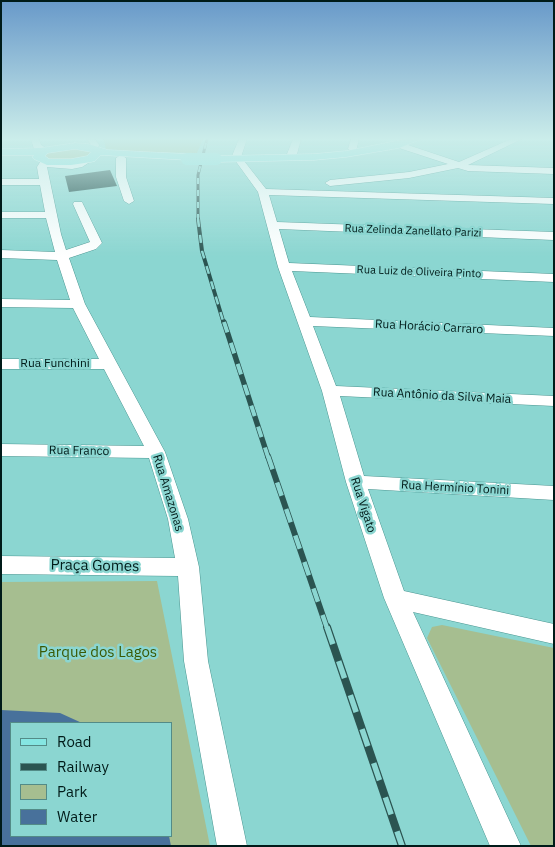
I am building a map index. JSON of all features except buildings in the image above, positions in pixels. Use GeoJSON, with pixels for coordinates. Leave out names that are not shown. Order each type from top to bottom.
{"type":"FeatureCollection","features":[{"type":"Feature","properties":{"kind":"street","name":"Rua Amazonas"},"geometry":{"type":"LineString","coordinates":[[44,179],[62,256],[78,304],[156,452],[178,519],[188,567],[196,661],[232,846]]}},
{"type":"Feature","properties":{"kind":"street"},"geometry":{"type":"LineString","coordinates":[[122,179],[130,201]]}},
{"type":"Feature","properties":{"kind":"street","name":"Rua Vigato"},"geometry":{"type":"LineString","coordinates":[[254,179],[262,189],[284,267],[330,391],[356,482],[395,598],[506,846]]}},
{"type":"Feature","properties":{"kind":"street"},"geometry":{"type":"LineString","coordinates":[[262,189],[379,179]]}},
{"type":"Feature","properties":{"kind":"street"},"geometry":{"type":"LineString","coordinates":[[1,182],[44,182]]}},
{"type":"Feature","properties":{"kind":"street"},"geometry":{"type":"LineString","coordinates":[[341,183],[340,189],[346,194]]}},
{"type":"Feature","properties":{"kind":"street"},"geometry":{"type":"LineString","coordinates":[[262,189],[346,194],[554,201]]}},
{"type":"Feature","properties":{"kind":"street"},"geometry":{"type":"LineString","coordinates":[[1,254],[62,256],[84,250],[96,243],[78,204]]}},
{"type":"Feature","properties":{"kind":"street"},"geometry":{"type":"LineString","coordinates":[[1,215],[52,215]]}},
{"type":"Feature","properties":{"kind":"street","name":"Rua Zelinda Zanellato Parizi"},"geometry":{"type":"LineString","coordinates":[[272,225],[554,236]]}},
{"type":"Feature","properties":{"kind":"street","name":"Rua Luiz de Oliveira Pinto"},"geometry":{"type":"LineString","coordinates":[[284,267],[554,278]]}},
{"type":"Feature","properties":{"kind":"street"},"geometry":{"type":"LineString","coordinates":[[1,303],[78,304]]}},
{"type":"Feature","properties":{"kind":"street","name":"Rua Horácio Carraro"},"geometry":{"type":"LineString","coordinates":[[304,321],[554,332]]}},
{"type":"Feature","properties":{"kind":"street","name":"Rua Funchini"},"geometry":{"type":"LineString","coordinates":[[1,364],[109,364]]}},
{"type":"Feature","properties":{"kind":"street","name":"Rua Antônio da Silva Maia"},"geometry":{"type":"LineString","coordinates":[[330,391],[554,402]]}},
{"type":"Feature","properties":{"kind":"street","name":"Rua Franco"},"geometry":{"type":"LineString","coordinates":[[1,450],[156,452]]}},
{"type":"Feature","properties":{"kind":"street","name":"Rua Hermínio Tonini"},"geometry":{"type":"LineString","coordinates":[[356,482],[554,493]]}},
{"type":"Feature","properties":{"kind":"street","name":"Praça Gomes"},"geometry":{"type":"LineString","coordinates":[[1,565],[188,567]]}},
{"type":"Feature","properties":{"kind":"street"},"geometry":{"type":"LineString","coordinates":[[395,598],[554,634]]}},
{"type":"Feature","properties":{"kind":"green space","name":"Parque dos Lagos"},"geometry":{"type":"Polygon","coordinates":[[[157,581],[210,846],[1,846],[1,582],[157,581]]]}},
{"type":"Feature","properties":{"kind":"green space"},"geometry":{"type":"Polygon","coordinates":[[[442,625],[554,648],[554,846],[531,846],[427,638],[432,627],[442,625]]]}},
{"type":"Feature","properties":{"kind":"water"},"geometry":{"type":"Polygon","coordinates":[[[1,710],[60,713],[80,722],[10,722],[10,837],[169,837],[171,846],[1,846],[1,710]]]}},
{"type":"Feature","properties":{"kind":"railway"},"geometry":{"type":"LineString","coordinates":[[198,179],[198,219]]}},
{"type":"Feature","properties":{"kind":"railway"},"geometry":{"type":"LineString","coordinates":[[198,219],[202,251],[224,324]]}},
{"type":"Feature","properties":{"kind":"railway"},"geometry":{"type":"LineString","coordinates":[[224,322],[268,457]]}},
{"type":"Feature","properties":{"kind":"railway"},"geometry":{"type":"LineString","coordinates":[[268,456],[327,628]]}},
{"type":"Feature","properties":{"kind":"railway"},"geometry":{"type":"LineString","coordinates":[[327,627],[402,846]]}}]}
